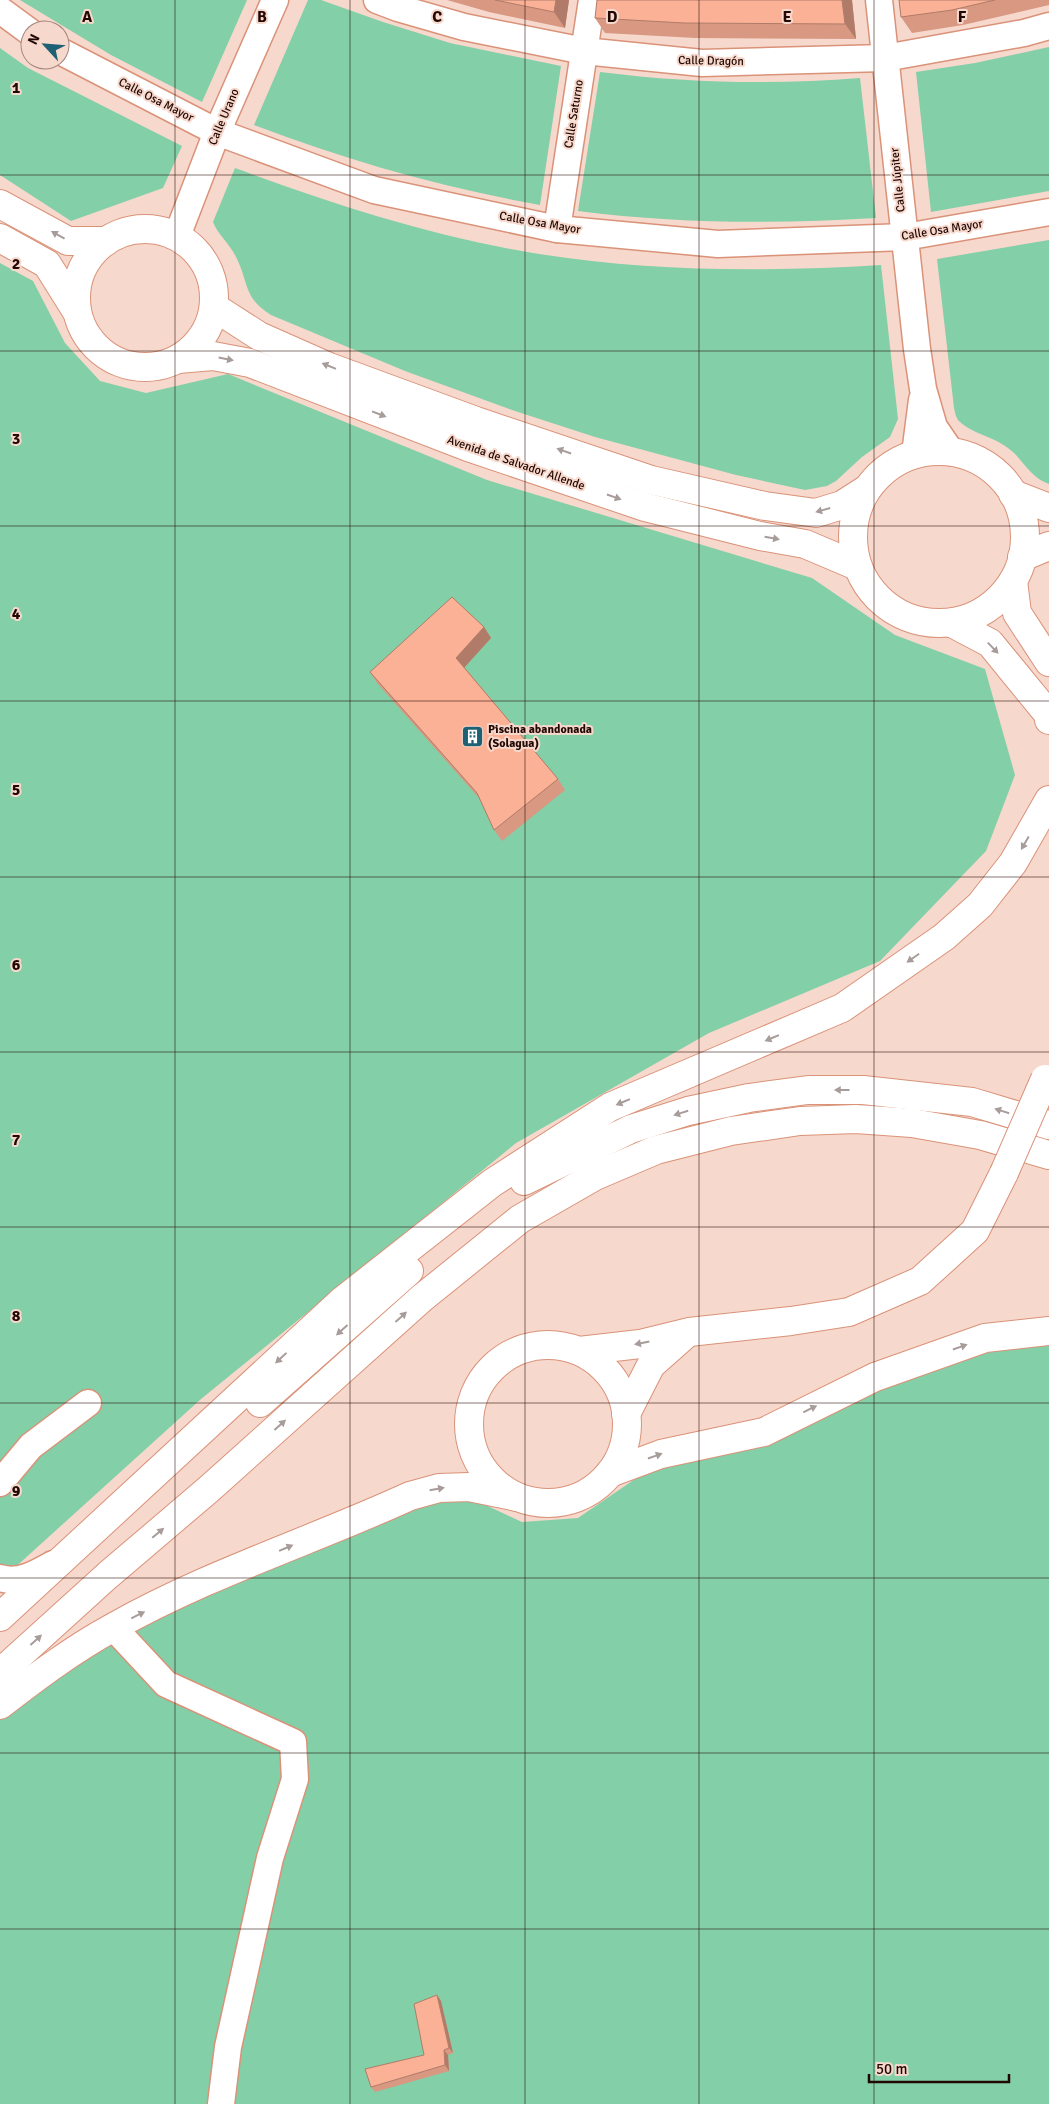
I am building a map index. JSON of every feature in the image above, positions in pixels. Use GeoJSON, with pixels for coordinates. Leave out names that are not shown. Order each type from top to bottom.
{"type":"FeatureCollection","features":[{"type":"Feature","properties":{"kind":"main road"},"geometry":{"type":"LineString","coordinates":[[0,204],[68,241],[106,241]]}},
{"type":"Feature","properties":{"kind":"main road"},"geometry":{"type":"LineString","coordinates":[[0,238],[47,264],[77,312],[84,332],[98,349],[116,361],[136,367],[158,366],[178,359],[196,346],[208,328],[214,307],[214,286],[207,266],[194,249],[177,236],[160,230],[141,229],[122,233],[106,241],[91,255],[81,272],[76,292],[77,312]]}},
{"type":"Feature","properties":{"kind":"main road"},"geometry":{"type":"LineString","coordinates":[[214,307],[259,336],[329,366],[476,421],[651,480],[766,506],[816,513],[842,505],[867,489],[896,462],[915,454],[933,451],[950,452],[976,459],[998,474],[1014,494],[1022,514],[1024,528],[1018,569],[1016,614],[1049,662]]}},
{"type":"Feature","properties":{"kind":"main road","name":"Avenida de Salvador Allende"},"geometry":{"type":"LineString","coordinates":[[178,359],[213,356],[250,363],[468,447],[644,507],[760,536],[805,544],[857,566]]}},
{"type":"Feature","properties":{"kind":"main road"},"geometry":{"type":"LineString","coordinates":[[867,489],[856,514],[852,540],[857,566],[868,587],[884,605],[905,617],[928,623],[952,623],[976,615],[997,600],[1018,569],[1049,546]]}},
{"type":"Feature","properties":{"kind":"main road"},"geometry":{"type":"LineString","coordinates":[[1014,494],[1049,508]]}},
{"type":"Feature","properties":{"kind":"main road"},"geometry":{"type":"LineString","coordinates":[[952,623],[990,644],[1048,714],[1049,720]]}},
{"type":"Feature","properties":{"kind":"main road"},"geometry":{"type":"LineString","coordinates":[[0,1617],[342,1301],[492,1183],[610,1107],[842,1008],[944,936],[980,905],[1013,863],[1049,800]]}},
{"type":"Feature","properties":{"kind":"main road"},"geometry":{"type":"LineString","coordinates":[[579,1351],[640,1344],[689,1332],[791,1321],[849,1312],[920,1281],[975,1232],[1004,1173],[1047,1073]]}},
{"type":"Feature","properties":{"kind":"main road"},"geometry":{"type":"LineString","coordinates":[[0,1633],[417,1263],[529,1178],[631,1129],[688,1111],[749,1098],[808,1090],[863,1090],[972,1102],[1049,1125]]}},
{"type":"Feature","properties":{"kind":"main road"},"geometry":{"type":"LineString","coordinates":[[0,1673],[108,1575],[209,1489],[422,1298],[520,1218],[595,1176],[656,1150],[731,1131],[800,1122],[856,1118],[912,1123],[980,1135],[1049,1155]]}},
{"type":"Feature","properties":{"kind":"main road"},"geometry":{"type":"LineString","coordinates":[[610,1473],[661,1454],[764,1432],[875,1377],[985,1338],[1049,1331]]}},
{"type":"Feature","properties":{"kind":"main road"},"geometry":{"type":"LineString","coordinates":[[626,1414],[651,1365],[689,1332]]}},
{"type":"Feature","properties":{"kind":"main road"},"geometry":{"type":"LineString","coordinates":[[0,1705],[51,1666],[113,1627],[194,1587],[410,1496],[440,1488],[469,1487],[517,1498],[542,1503],[567,1501],[591,1491],[610,1473],[621,1455],[626,1435],[626,1414],[618,1388],[602,1366],[579,1351],[555,1345],[530,1346],[507,1356],[488,1372],[474,1393],[468,1417],[470,1442],[476,1458],[496,1484],[517,1498]]}},
{"type":"Feature","properties":{"kind":"street","name":"Calle Urano"},"geometry":{"type":"LineString","coordinates":[[177,236],[217,132],[275,0]]}},
{"type":"Feature","properties":{"kind":"street","name":"Calle Dragón"},"geometry":{"type":"LineString","coordinates":[[377,0],[464,27],[584,51],[702,63],[885,58],[1024,33],[1049,26]]}},
{"type":"Feature","properties":{"kind":"street","name":"Calle Saturno"},"geometry":{"type":"LineString","coordinates":[[557,229],[592,0]]}},
{"type":"Feature","properties":{"kind":"street","name":"Calle Júpiter"},"geometry":{"type":"LineString","coordinates":[[879,0],[917,350],[923,389],[934,427],[950,452]]}},
{"type":"Feature","properties":{"kind":"street"},"geometry":{"type":"LineString","coordinates":[[0,10],[20,25]]}},
{"type":"Feature","properties":{"kind":"street","name":"Calle Osa Mayor"},"geometry":{"type":"LineString","coordinates":[[70,56],[217,132],[374,190],[557,229],[718,244],[905,237],[1049,212]]}},
{"type":"Feature","properties":{"kind":"street","name":"Calle Júpiter"},"geometry":{"type":"LineString","coordinates":[[915,454],[923,389]]}},
{"type":"Feature","properties":{"kind":"street"},"geometry":{"type":"LineString","coordinates":[[0,1484],[31,1446],[88,1403]]}},
{"type":"Feature","properties":{"kind":"street"},"geometry":{"type":"LineString","coordinates":[[0,1578],[5,1580],[26,1578],[65,1558]]}},
{"type":"Feature","properties":{"kind":"street"},"geometry":{"type":"LineString","coordinates":[[113,1627],[166,1684],[293,1742],[295,1779],[270,1858],[228,2046],[221,2104]]}},
{"type":"Feature","properties":{"kind":"green space"},"geometry":{"type":"Polygon","coordinates":[[[20,0],[247,0],[202,102],[111,55],[70,30],[70,20],[53,20],[20,0]]]}},
{"type":"Feature","properties":{"kind":"green space"},"geometry":{"type":"Polygon","coordinates":[[[308,0],[321,0],[450,43],[561,66],[540,205],[466,190],[395,172],[254,125],[308,0]]]}},
{"type":"Feature","properties":{"kind":"green space"},"geometry":{"type":"Polygon","coordinates":[[[1049,47],[1049,191],[931,212],[916,72],[975,63],[1049,47]]]}},
{"type":"Feature","properties":{"kind":"green space"},"geometry":{"type":"Polygon","coordinates":[[[0,48],[20,62],[20,70],[32,70],[182,146],[163,188],[71,221],[0,175],[0,48]]]}},
{"type":"Feature","properties":{"kind":"green space"},"geometry":{"type":"Polygon","coordinates":[[[600,72],[665,79],[730,82],[795,82],[860,78],[876,218],[727,222],[690,221],[578,211],[600,72]]]}},
{"type":"Feature","properties":{"kind":"green space"},"geometry":{"type":"Polygon","coordinates":[[[235,168],[382,218],[457,238],[533,253],[620,264],[707,269],[794,269],[881,265],[898,419],[890,437],[862,457],[836,481],[827,486],[805,490],[736,475],[595,437],[515,411],[405,371],[271,315],[256,302],[251,296],[236,257],[213,222],[235,168]]]}},
{"type":"Feature","properties":{"kind":"green space"},"geometry":{"type":"Polygon","coordinates":[[[1049,240],[1049,484],[1038,479],[1008,448],[966,427],[957,417],[954,408],[937,259],[1049,240]]]}},
{"type":"Feature","properties":{"kind":"green space"},"geometry":{"type":"Polygon","coordinates":[[[0,263],[33,281],[65,343],[100,381],[146,393],[228,374],[487,480],[812,578],[895,635],[985,669],[1015,775],[986,851],[880,961],[709,1033],[516,1143],[201,1399],[0,1581],[0,263]]]}},
{"type":"Feature","properties":{"kind":"green space"},"geometry":{"type":"Polygon","coordinates":[[[1049,1339],[1049,2104],[0,2104],[0,1714],[103,1643],[247,1577],[441,1497],[475,1500],[522,1522],[578,1518],[657,1464],[805,1423],[955,1357],[1049,1339]]]}},
{"type":"Feature","properties":{"kind":"building"},"geometry":{"type":"Polygon","coordinates":[[[495,0],[556,0],[554,12],[495,0]]]}},
{"type":"Feature","properties":{"kind":"building"},"geometry":{"type":"Polygon","coordinates":[[[597,0],[842,0],[845,24],[684,23],[595,18],[597,0]]]}},
{"type":"Feature","properties":{"kind":"building"},"geometry":{"type":"Polygon","coordinates":[[[899,0],[995,0],[952,10],[901,17],[899,0]]]}},
{"type":"Feature","properties":{"kind":"building","name":"Piscina abandonada (Solagua)"},"geometry":{"type":"Polygon","coordinates":[[[452,597],[484,627],[456,658],[558,779],[494,830],[477,793],[370,672],[452,597]]]}},
{"type":"Feature","properties":{"kind":"building"},"geometry":{"type":"Polygon","coordinates":[[[437,1995],[449,2048],[444,2050],[445,2065],[371,2087],[365,2069],[424,2055],[414,2004],[437,1995]]]}},
{"type":"Feature","properties":{"kind":"place","name":"Piscina abandonada (Solagua)"},"geometry":{"type":"Point","coordinates":[472,736]}}]}
